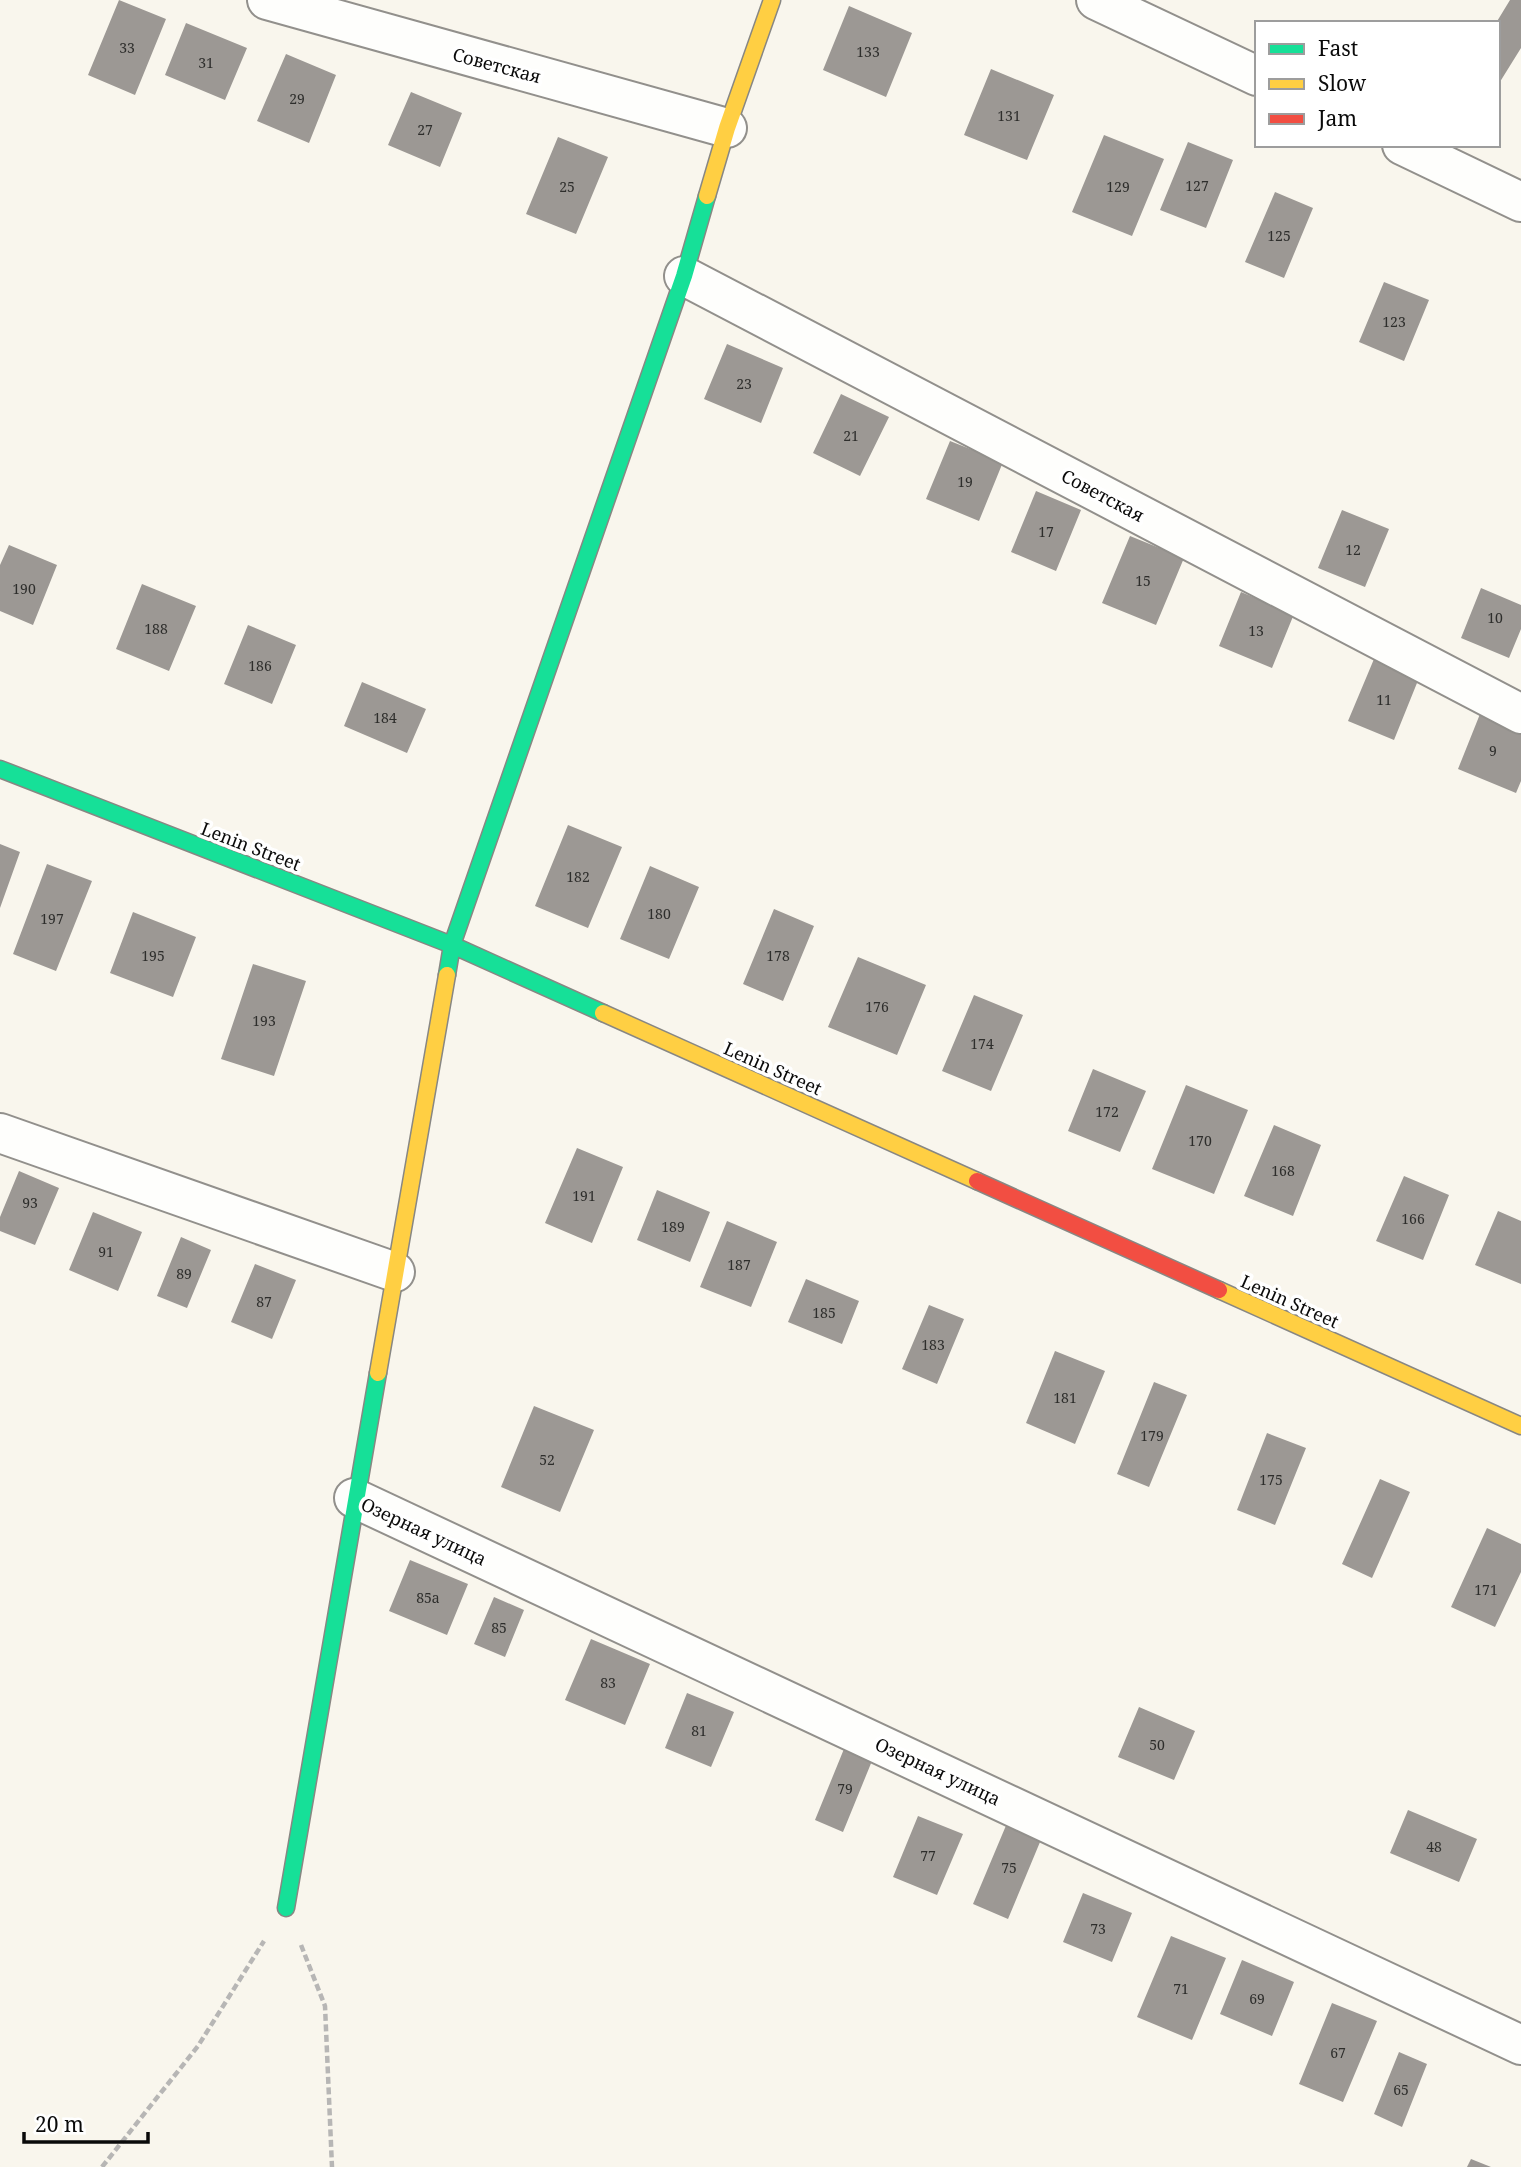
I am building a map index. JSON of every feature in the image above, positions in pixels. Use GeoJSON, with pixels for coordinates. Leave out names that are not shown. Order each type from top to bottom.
{"type":"FeatureCollection","features":[{"type":"Feature","properties":{"kind":"street","name":"Советская"},"geometry":{"type":"LineString","coordinates":[[267,0],[727,128]]}},
{"type":"Feature","properties":{"kind":"street"},"geometry":{"type":"LineString","coordinates":[[286,1908],[354,1498],[452,945],[684,276],[727,128],[772,0]]}},
{"type":"Feature","properties":{"kind":"street"},"geometry":{"type":"LineString","coordinates":[[1096,0],[1255,75]]}},
{"type":"Feature","properties":{"kind":"street"},"geometry":{"type":"LineString","coordinates":[[1406,147],[1521,202]]}},
{"type":"Feature","properties":{"kind":"street","name":"Советская"},"geometry":{"type":"LineString","coordinates":[[684,276],[1521,714]]}},
{"type":"Feature","properties":{"kind":"street","name":"Lenin Street"},"geometry":{"type":"LineString","coordinates":[[0,769],[452,945],[1521,1426]]}},
{"type":"Feature","properties":{"kind":"street"},"geometry":{"type":"LineString","coordinates":[[0,1133],[395,1272]]}},
{"type":"Feature","properties":{"kind":"street","name":"Озерная улица"},"geometry":{"type":"LineString","coordinates":[[354,1498],[1521,2045]]}},
{"type":"Feature","properties":{"kind":"path"},"geometry":{"type":"LineString","coordinates":[[102,2167],[198,2046],[286,1908]]}},
{"type":"Feature","properties":{"kind":"path"},"geometry":{"type":"LineString","coordinates":[[286,1908],[325,2006],[332,2167]]}},
{"type":"Feature","properties":{"kind":"building"},"geometry":{"type":"Polygon","coordinates":[[[119,0],[166,19],[135,95],[88,75],[119,0]]]}},
{"type":"Feature","properties":{"kind":"building"},"geometry":{"type":"Polygon","coordinates":[[[1510,0],[1521,0],[1521,48],[1500,82],[1500,21],[1497,21],[1510,0]]]}},
{"type":"Feature","properties":{"kind":"building"},"geometry":{"type":"Polygon","coordinates":[[[849,6],[912,33],[886,97],[823,70],[849,6]]]}},
{"type":"Feature","properties":{"kind":"building"},"geometry":{"type":"Polygon","coordinates":[[[186,23],[247,48],[225,100],[165,75],[186,23]]]}},
{"type":"Feature","properties":{"kind":"building"},"geometry":{"type":"Polygon","coordinates":[[[286,54],[336,75],[309,143],[257,121],[286,54]]]}},
{"type":"Feature","properties":{"kind":"building"},"geometry":{"type":"Polygon","coordinates":[[[991,69],[1054,95],[1027,160],[964,135],[991,69]]]}},
{"type":"Feature","properties":{"kind":"building"},"geometry":{"type":"Polygon","coordinates":[[[411,92],[462,113],[440,167],[388,145],[411,92]]]}},
{"type":"Feature","properties":{"kind":"building"},"geometry":{"type":"Polygon","coordinates":[[[1104,135],[1164,159],[1132,236],[1072,212],[1104,135]]]}},
{"type":"Feature","properties":{"kind":"building"},"geometry":{"type":"Polygon","coordinates":[[[558,137],[608,157],[576,234],[526,214],[558,137]]]}},
{"type":"Feature","properties":{"kind":"building"},"geometry":{"type":"Polygon","coordinates":[[[1188,142],[1233,160],[1206,228],[1160,210],[1188,142]]]}},
{"type":"Feature","properties":{"kind":"building"},"geometry":{"type":"Polygon","coordinates":[[[1275,192],[1313,208],[1284,278],[1245,262],[1275,192]]]}},
{"type":"Feature","properties":{"kind":"building"},"geometry":{"type":"Polygon","coordinates":[[[1384,282],[1429,300],[1404,361],[1359,342],[1384,282]]]}},
{"type":"Feature","properties":{"kind":"building"},"geometry":{"type":"Polygon","coordinates":[[[727,344],[783,368],[761,423],[704,399],[727,344]]]}},
{"type":"Feature","properties":{"kind":"building"},"geometry":{"type":"Polygon","coordinates":[[[841,394],[889,417],[860,476],[813,453],[841,394]]]}},
{"type":"Feature","properties":{"kind":"building"},"geometry":{"type":"Polygon","coordinates":[[[950,441],[1003,462],[979,521],[926,499],[950,441]]]}},
{"type":"Feature","properties":{"kind":"building"},"geometry":{"type":"Polygon","coordinates":[[[1036,491],[1081,510],[1056,571],[1011,552],[1036,491]]]}},
{"type":"Feature","properties":{"kind":"building"},"geometry":{"type":"Polygon","coordinates":[[[1342,510],[1389,529],[1365,587],[1318,568],[1342,510]]]}},
{"type":"Feature","properties":{"kind":"building"},"geometry":{"type":"Polygon","coordinates":[[[1130,536],[1184,558],[1156,625],[1102,603],[1130,536]]]}},
{"type":"Feature","properties":{"kind":"building"},"geometry":{"type":"Polygon","coordinates":[[[9,545],[57,565],[33,625],[0,611],[0,565],[9,545]]]}},
{"type":"Feature","properties":{"kind":"building"},"geometry":{"type":"Polygon","coordinates":[[[142,584],[196,606],[169,671],[116,649],[142,584]]]}},
{"type":"Feature","properties":{"kind":"building"},"geometry":{"type":"Polygon","coordinates":[[[1481,588],[1521,605],[1521,629],[1509,658],[1461,638],[1481,588]]]}},
{"type":"Feature","properties":{"kind":"building"},"geometry":{"type":"Polygon","coordinates":[[[1241,592],[1294,614],[1272,668],[1219,646],[1241,592]]]}},
{"type":"Feature","properties":{"kind":"building"},"geometry":{"type":"Polygon","coordinates":[[[248,625],[296,645],[272,704],[224,684],[248,625]]]}},
{"type":"Feature","properties":{"kind":"building"},"geometry":{"type":"Polygon","coordinates":[[[1374,659],[1419,678],[1394,740],[1348,721],[1374,659]]]}},
{"type":"Feature","properties":{"kind":"building"},"geometry":{"type":"Polygon","coordinates":[[[362,682],[426,709],[407,753],[344,726],[362,682]]]}},
{"type":"Feature","properties":{"kind":"building"},"geometry":{"type":"Polygon","coordinates":[[[1480,714],[1521,732],[1521,781],[1516,793],[1458,769],[1480,714]]]}},
{"type":"Feature","properties":{"kind":"building"},"geometry":{"type":"Polygon","coordinates":[[[568,825],[622,847],[588,928],[535,906],[568,825]]]}},
{"type":"Feature","properties":{"kind":"building"},"geometry":{"type":"Polygon","coordinates":[[[0,844],[20,852],[0,908],[0,844]]]}},
{"type":"Feature","properties":{"kind":"building"},"geometry":{"type":"Polygon","coordinates":[[[47,864],[92,881],[56,971],[13,954],[47,864]]]}},
{"type":"Feature","properties":{"kind":"building"},"geometry":{"type":"Polygon","coordinates":[[[650,866],[699,887],[669,959],[620,939],[650,866]]]}},
{"type":"Feature","properties":{"kind":"building"},"geometry":{"type":"Polygon","coordinates":[[[774,909],[814,926],[783,1001],[743,984],[774,909]]]}},
{"type":"Feature","properties":{"kind":"building"},"geometry":{"type":"Polygon","coordinates":[[[133,912],[196,937],[173,997],[110,973],[133,912]]]}},
{"type":"Feature","properties":{"kind":"building"},"geometry":{"type":"Polygon","coordinates":[[[858,957],[926,985],[897,1055],[828,1027],[858,957]]]}},
{"type":"Feature","properties":{"kind":"building"},"geometry":{"type":"Polygon","coordinates":[[[253,964],[306,981],[274,1076],[221,1059],[253,964]]]}},
{"type":"Feature","properties":{"kind":"building"},"geometry":{"type":"Polygon","coordinates":[[[974,995],[1023,1015],[991,1091],[942,1071],[974,995]]]}},
{"type":"Feature","properties":{"kind":"building"},"geometry":{"type":"Polygon","coordinates":[[[1093,1069],[1146,1091],[1120,1152],[1068,1131],[1093,1069]]]}},
{"type":"Feature","properties":{"kind":"building"},"geometry":{"type":"Polygon","coordinates":[[[1186,1085],[1248,1110],[1214,1194],[1152,1169],[1186,1085]]]}},
{"type":"Feature","properties":{"kind":"building"},"geometry":{"type":"Polygon","coordinates":[[[1274,1125],[1321,1145],[1293,1216],[1244,1196],[1274,1125]]]}},
{"type":"Feature","properties":{"kind":"building"},"geometry":{"type":"Polygon","coordinates":[[[577,1148],[623,1167],[592,1243],[545,1223],[577,1148]]]}},
{"type":"Feature","properties":{"kind":"building"},"geometry":{"type":"Polygon","coordinates":[[[19,1171],[59,1188],[35,1245],[0,1231],[0,1217],[19,1171]]]}},
{"type":"Feature","properties":{"kind":"building"},"geometry":{"type":"Polygon","coordinates":[[[1404,1176],[1449,1195],[1423,1260],[1376,1241],[1404,1176]]]}},
{"type":"Feature","properties":{"kind":"building"},"geometry":{"type":"Polygon","coordinates":[[[657,1190],[710,1212],[690,1262],[637,1240],[657,1190]]]}},
{"type":"Feature","properties":{"kind":"building"},"geometry":{"type":"Polygon","coordinates":[[[1498,1211],[1521,1221],[1521,1284],[1475,1265],[1498,1211]]]}},
{"type":"Feature","properties":{"kind":"building"},"geometry":{"type":"Polygon","coordinates":[[[93,1212],[142,1232],[118,1291],[69,1270],[93,1212]]]}},
{"type":"Feature","properties":{"kind":"building"},"geometry":{"type":"Polygon","coordinates":[[[727,1221],[777,1242],[751,1307],[700,1287],[727,1221]]]}},
{"type":"Feature","properties":{"kind":"building"},"geometry":{"type":"Polygon","coordinates":[[[181,1237],[211,1250],[187,1308],[157,1296],[181,1237]]]}},
{"type":"Feature","properties":{"kind":"building"},"geometry":{"type":"Polygon","coordinates":[[[255,1264],[296,1280],[272,1339],[231,1322],[255,1264]]]}},
{"type":"Feature","properties":{"kind":"building"},"geometry":{"type":"Polygon","coordinates":[[[806,1279],[859,1301],[842,1344],[788,1322],[806,1279]]]}},
{"type":"Feature","properties":{"kind":"building"},"geometry":{"type":"Polygon","coordinates":[[[929,1305],[964,1319],[937,1384],[902,1369],[929,1305]]]}},
{"type":"Feature","properties":{"kind":"building"},"geometry":{"type":"Polygon","coordinates":[[[1055,1351],[1105,1371],[1075,1444],[1026,1423],[1055,1351]]]}},
{"type":"Feature","properties":{"kind":"building"},"geometry":{"type":"Polygon","coordinates":[[[1154,1382],[1187,1395],[1149,1487],[1117,1474],[1154,1382]]]}},
{"type":"Feature","properties":{"kind":"building"},"geometry":{"type":"Polygon","coordinates":[[[534,1406],[594,1430],[560,1512],[501,1487],[534,1406]]]}},
{"type":"Feature","properties":{"kind":"building"},"geometry":{"type":"Polygon","coordinates":[[[1267,1433],[1306,1448],[1275,1525],[1237,1510],[1267,1433]]]}},
{"type":"Feature","properties":{"kind":"building"},"geometry":{"type":"Polygon","coordinates":[[[1380,1479],[1410,1492],[1372,1578],[1342,1564],[1380,1479]]]}},
{"type":"Feature","properties":{"kind":"building"},"geometry":{"type":"Polygon","coordinates":[[[1487,1528],[1521,1544],[1521,1572],[1495,1627],[1451,1607],[1487,1528]]]}},
{"type":"Feature","properties":{"kind":"building"},"geometry":{"type":"Polygon","coordinates":[[[410,1560],[468,1584],[447,1635],[389,1611],[410,1560]]]}},
{"type":"Feature","properties":{"kind":"building"},"geometry":{"type":"Polygon","coordinates":[[[494,1597],[524,1610],[505,1657],[474,1644],[494,1597]]]}},
{"type":"Feature","properties":{"kind":"building"},"geometry":{"type":"Polygon","coordinates":[[[591,1639],[650,1664],[625,1725],[565,1700],[591,1639]]]}},
{"type":"Feature","properties":{"kind":"building"},"geometry":{"type":"Polygon","coordinates":[[[687,1693],[734,1712],[711,1767],[665,1748],[687,1693]]]}},
{"type":"Feature","properties":{"kind":"building"},"geometry":{"type":"Polygon","coordinates":[[[1139,1707],[1195,1731],[1174,1780],[1118,1757],[1139,1707]]]}},
{"type":"Feature","properties":{"kind":"building"},"geometry":{"type":"Polygon","coordinates":[[[846,1744],[874,1756],[843,1832],[815,1820],[846,1744]]]}},
{"type":"Feature","properties":{"kind":"building"},"geometry":{"type":"Polygon","coordinates":[[[1408,1810],[1477,1839],[1459,1882],[1390,1853],[1408,1810]]]}},
{"type":"Feature","properties":{"kind":"building"},"geometry":{"type":"Polygon","coordinates":[[[918,1816],[963,1834],[937,1895],[893,1877],[918,1816]]]}},
{"type":"Feature","properties":{"kind":"building"},"geometry":{"type":"Polygon","coordinates":[[[1010,1816],[1045,1830],[1008,1919],[973,1904],[1010,1816]]]}},
{"type":"Feature","properties":{"kind":"building"},"geometry":{"type":"Polygon","coordinates":[[[1083,1893],[1132,1913],[1112,1962],[1063,1942],[1083,1893]]]}},
{"type":"Feature","properties":{"kind":"building"},"geometry":{"type":"Polygon","coordinates":[[[1171,1936],[1226,1958],[1192,2040],[1137,2017],[1171,1936]]]}},
{"type":"Feature","properties":{"kind":"building"},"geometry":{"type":"Polygon","coordinates":[[[1242,1960],[1294,1982],[1272,2036],[1220,2014],[1242,1960]]]}},
{"type":"Feature","properties":{"kind":"building"},"geometry":{"type":"Polygon","coordinates":[[[1332,2003],[1377,2021],[1343,2102],[1299,2084],[1332,2003]]]}},
{"type":"Feature","properties":{"kind":"building"},"geometry":{"type":"Polygon","coordinates":[[[1399,2052],[1427,2064],[1402,2127],[1374,2114],[1399,2052]]]}},
{"type":"Feature","properties":{"kind":"building"},"geometry":{"type":"Polygon","coordinates":[[[1471,2159],[1491,2167],[1467,2167],[1471,2159]]]}},
{"type":"Feature","properties":{"kind":"traffic: fast"},"geometry":{"type":"LineString","coordinates":[[447,975],[452,945],[684,276],[707,196]]}},
{"type":"Feature","properties":{"kind":"traffic: fast"},"geometry":{"type":"LineString","coordinates":[[0,769],[452,945],[603,1013]]}},
{"type":"Feature","properties":{"kind":"traffic: fast"},"geometry":{"type":"LineString","coordinates":[[286,1908],[378,1373]]}},
{"type":"Feature","properties":{"kind":"traffic: slow"},"geometry":{"type":"LineString","coordinates":[[707,196],[727,128],[772,0]]}},
{"type":"Feature","properties":{"kind":"traffic: slow"},"geometry":{"type":"LineString","coordinates":[[378,1373],[447,975]]}},
{"type":"Feature","properties":{"kind":"traffic: slow"},"geometry":{"type":"LineString","coordinates":[[603,1013],[977,1181]]}},
{"type":"Feature","properties":{"kind":"traffic: slow"},"geometry":{"type":"LineString","coordinates":[[1219,1290],[1521,1426]]}},
{"type":"Feature","properties":{"kind":"traffic: jam"},"geometry":{"type":"LineString","coordinates":[[977,1181],[1219,1290]]}}]}
